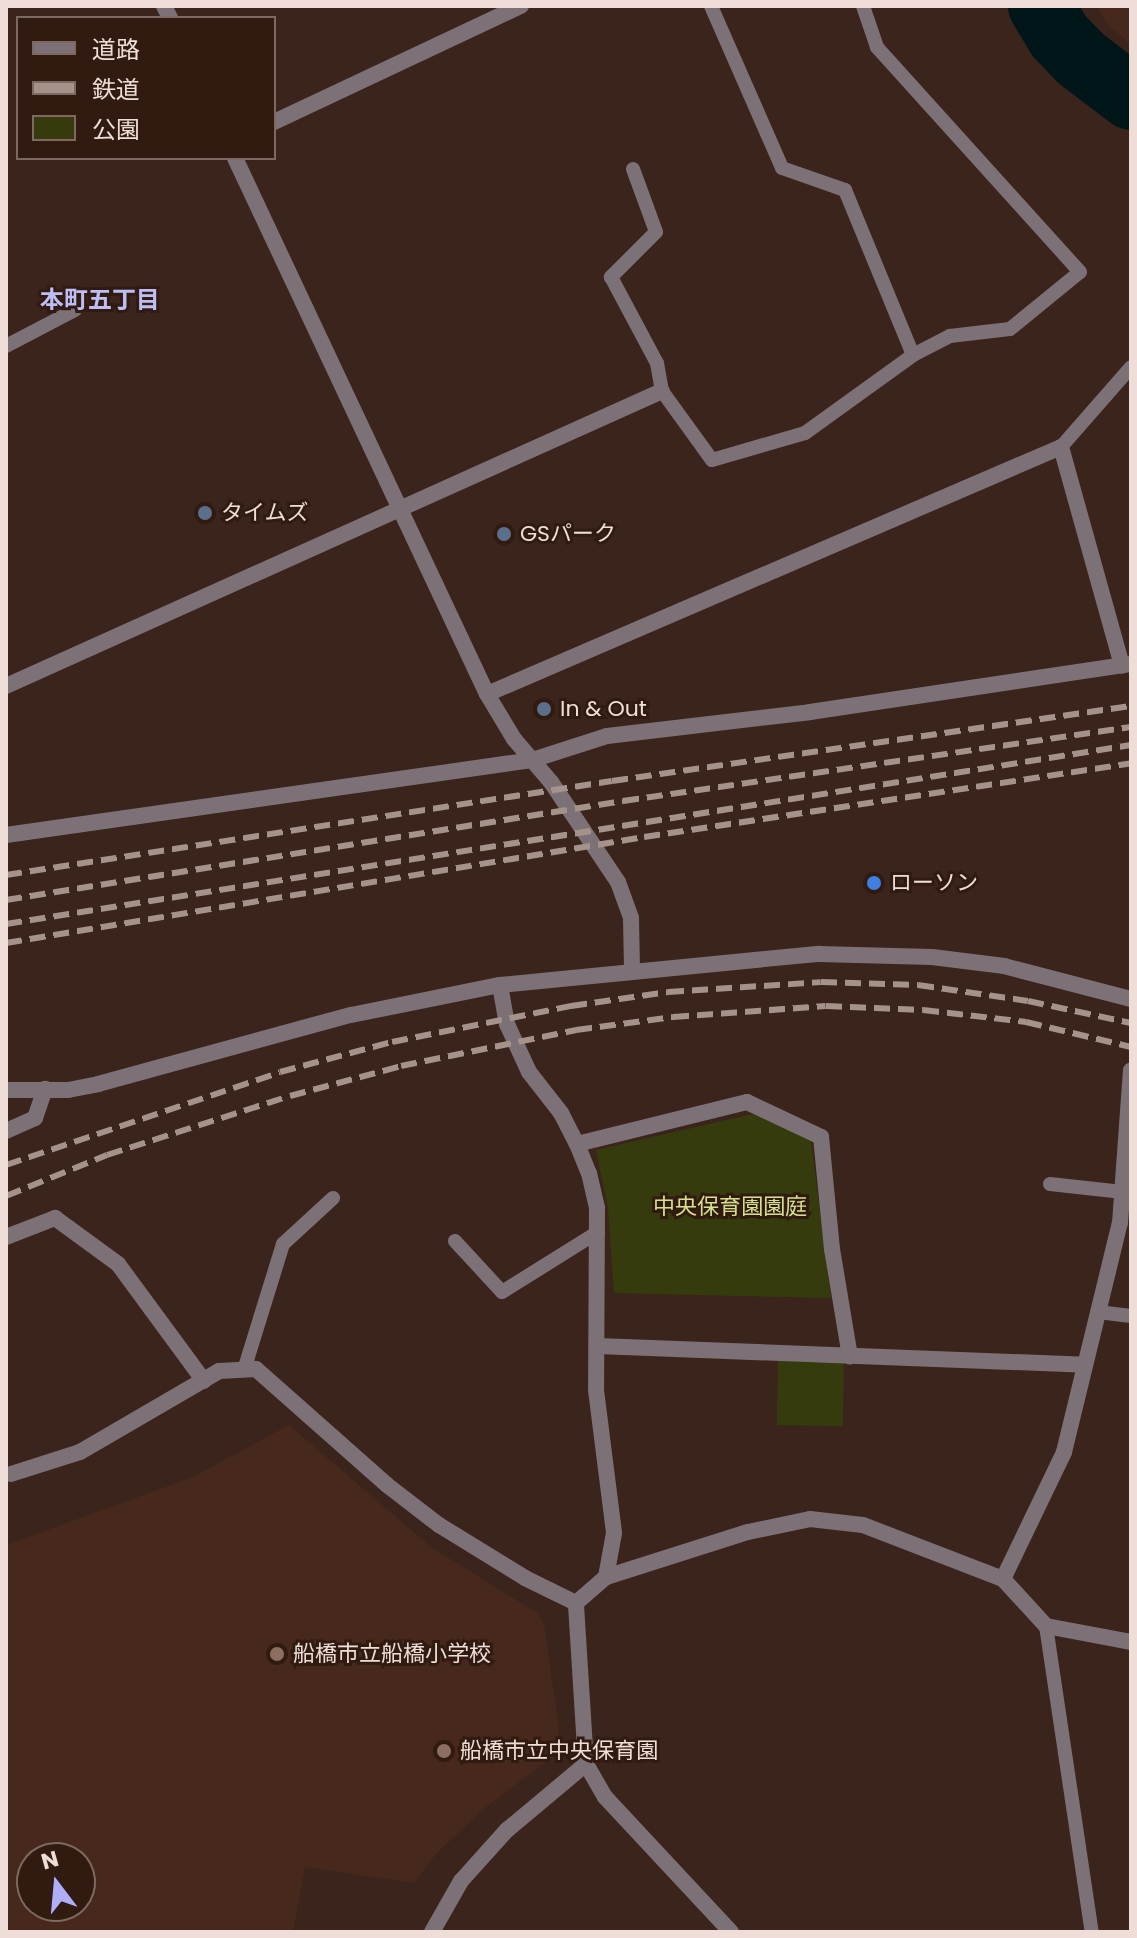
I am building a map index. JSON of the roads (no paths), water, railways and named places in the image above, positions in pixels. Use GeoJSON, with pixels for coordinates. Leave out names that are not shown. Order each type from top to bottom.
{"type":"FeatureCollection","features":[{"type":"Feature","properties":{"kind":"street"},"geometry":{"type":"LineString","coordinates":[[276,121],[521,6]]}},
{"type":"Feature","properties":{"kind":"street"},"geometry":{"type":"LineString","coordinates":[[236,160],[487,694],[514,739],[558,791],[618,882],[631,918],[632,971]]}},
{"type":"Feature","properties":{"kind":"street"},"geometry":{"type":"LineString","coordinates":[[6,686],[662,391]]}},
{"type":"Feature","properties":{"kind":"street"},"geometry":{"type":"LineString","coordinates":[[6,835],[532,760],[607,736],[810,712],[1128,662],[1061,447],[487,694]]}},
{"type":"Feature","properties":{"kind":"street"},"geometry":{"type":"LineString","coordinates":[[6,1090],[98,1084],[351,1015],[500,985],[819,954],[932,957],[1004,966],[1131,999]]}},
{"type":"Feature","properties":{"kind":"street"},"geometry":{"type":"LineString","coordinates":[[500,985],[507,1024],[529,1072],[561,1113],[577,1144],[592,1185],[598,1232],[596,1390],[614,1533],[606,1577]]}},
{"type":"Feature","properties":{"kind":"street"},"geometry":{"type":"LineString","coordinates":[[1003,1579],[1064,1452],[1120,1223],[1131,1070]]}},
{"type":"Feature","properties":{"kind":"street"},"geometry":{"type":"LineString","coordinates":[[6,1131],[35,1118],[45,1089]]}},
{"type":"Feature","properties":{"kind":"street"},"geometry":{"type":"LineString","coordinates":[[577,1144],[747,1102],[821,1137],[832,1249],[850,1356]]}},
{"type":"Feature","properties":{"kind":"street"},"geometry":{"type":"LineString","coordinates":[[6,1237],[55,1218],[118,1264],[204,1381]]}},
{"type":"Feature","properties":{"kind":"street"},"geometry":{"type":"LineString","coordinates":[[598,1346],[1085,1365]]}},
{"type":"Feature","properties":{"kind":"street"},"geometry":{"type":"LineString","coordinates":[[11,1474],[80,1452],[219,1371],[256,1369],[387,1485],[439,1525],[525,1578],[576,1603]]}},
{"type":"Feature","properties":{"kind":"street"},"geometry":{"type":"LineString","coordinates":[[576,1603],[606,1577],[748,1532],[810,1519],[863,1525],[1003,1579],[1046,1626],[1131,1642]]}},
{"type":"Feature","properties":{"kind":"street"},"geometry":{"type":"LineString","coordinates":[[576,1603],[586,1764],[605,1797],[731,1932]]}},
{"type":"Feature","properties":{"kind":"street"},"geometry":{"type":"LineString","coordinates":[[432,1932],[461,1881],[507,1830],[586,1764]]}},
{"type":"Feature","properties":{"kind":"lane"},"geometry":{"type":"LineString","coordinates":[[711,6],[782,168],[845,190],[913,355]]}},
{"type":"Feature","properties":{"kind":"lane"},"geometry":{"type":"LineString","coordinates":[[633,169],[656,232],[611,277],[657,363],[662,391],[712,460],[805,433],[913,355],[950,336],[1010,329],[1080,272],[877,47],[863,6]]}},
{"type":"Feature","properties":{"kind":"lane"},"geometry":{"type":"LineString","coordinates":[[6,346],[75,310]]}},
{"type":"Feature","properties":{"kind":"lane"},"geometry":{"type":"LineString","coordinates":[[1061,447],[1131,367]]}},
{"type":"Feature","properties":{"kind":"lane"},"geometry":{"type":"LineString","coordinates":[[1050,1184],[1123,1192]]}},
{"type":"Feature","properties":{"kind":"lane"},"geometry":{"type":"LineString","coordinates":[[244,1370],[283,1244],[333,1198]]}},
{"type":"Feature","properties":{"kind":"lane"},"geometry":{"type":"LineString","coordinates":[[455,1241],[502,1292],[598,1232]]}},
{"type":"Feature","properties":{"kind":"lane"},"geometry":{"type":"LineString","coordinates":[[1098,1312],[1131,1316]]}},
{"type":"Feature","properties":{"kind":"lane"},"geometry":{"type":"LineString","coordinates":[[1046,1626],[1092,1932]]}},
{"type":"Feature","properties":{"kind":"waterway"},"geometry":{"type":"LineString","coordinates":[[1041,6],[1059,36],[1080,58],[1131,97]]}},
{"type":"Feature","properties":{"kind":"railway"},"geometry":{"type":"LineString","coordinates":[[6,875],[612,781],[1131,706]]}},
{"type":"Feature","properties":{"kind":"railway"},"geometry":{"type":"LineString","coordinates":[[6,900],[623,801],[1131,727]]}},
{"type":"Feature","properties":{"kind":"railway"},"geometry":{"type":"LineString","coordinates":[[6,924],[1131,745]]}},
{"type":"Feature","properties":{"kind":"railway"},"geometry":{"type":"LineString","coordinates":[[6,943],[644,837],[1131,763]]}},
{"type":"Feature","properties":{"kind":"railway"},"geometry":{"type":"LineString","coordinates":[[6,1165],[280,1072],[392,1042],[571,1006],[668,992],[821,982],[918,985],[1028,1001],[1131,1023]]}},
{"type":"Feature","properties":{"kind":"railway"},"geometry":{"type":"LineString","coordinates":[[6,1196],[107,1155],[290,1096],[401,1066],[576,1030],[673,1017],[826,1006],[923,1010],[1026,1022],[1131,1047]]}},
{"type":"Feature","properties":{"kind":"place","name":"タイムズ"},"geometry":{"type":"Point","coordinates":[205,513]}},
{"type":"Feature","properties":{"kind":"place","name":"GSパーク"},"geometry":{"type":"Point","coordinates":[504,534]}},
{"type":"Feature","properties":{"kind":"place","name":"In & Out"},"geometry":{"type":"Point","coordinates":[544,709]}},
{"type":"Feature","properties":{"kind":"place","name":"ローソン"},"geometry":{"type":"Point","coordinates":[874,883]}},
{"type":"Feature","properties":{"kind":"place","name":"船橋市立船橋小学校"},"geometry":{"type":"Point","coordinates":[277,1654]}},
{"type":"Feature","properties":{"kind":"place","name":"船橋市立中央保育園"},"geometry":{"type":"Point","coordinates":[444,1751]}},
{"type":"Feature","properties":{"kind":"district","name":"本町五丁目"},"geometry":{"type":"Point","coordinates":[100,300]}},
{"type":"Feature","properties":{"kind":"park label","name":"中央保育園園庭"},"geometry":{"type":"Point","coordinates":[730,1207]}}]}
